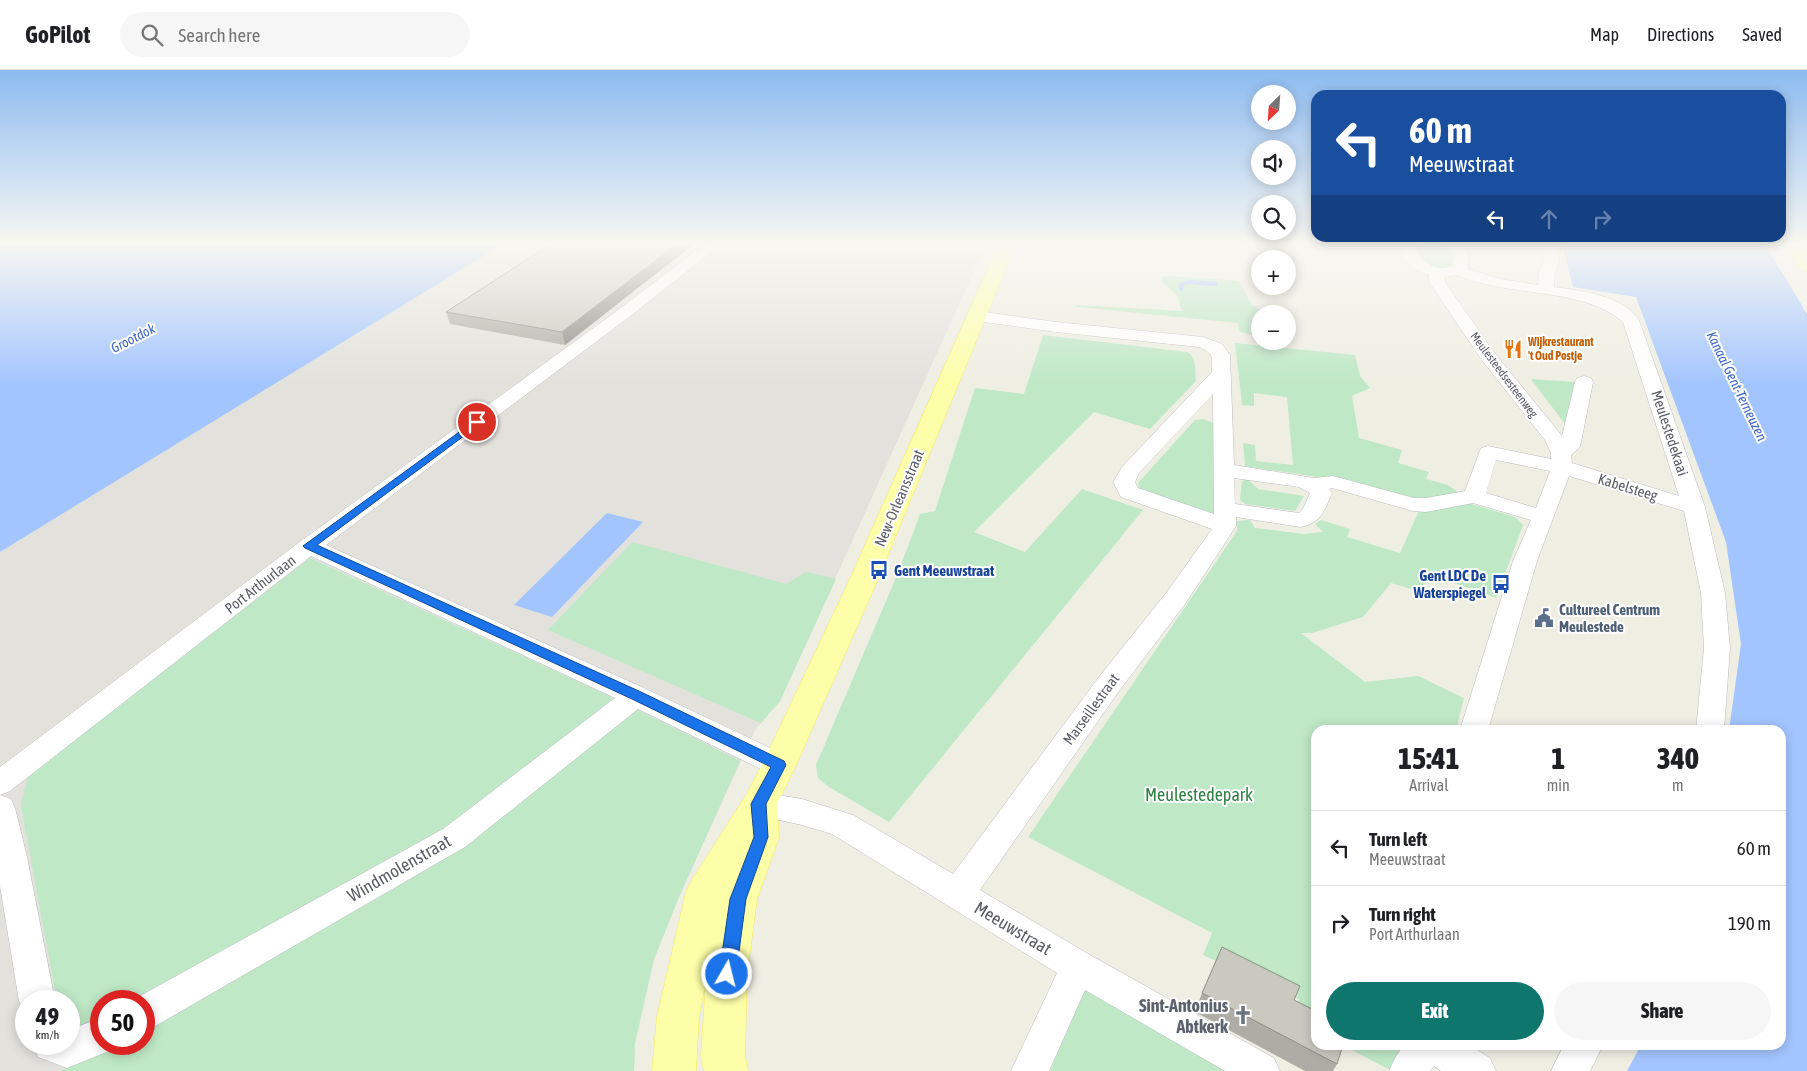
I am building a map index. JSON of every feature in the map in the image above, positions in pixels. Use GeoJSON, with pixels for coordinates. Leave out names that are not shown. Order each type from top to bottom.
{"type":"FeatureCollection","features":[{"type":"Feature","properties":{"kind":"main road","name":"New-Orleansstraat"},"geometry":{"type":"LineString","coordinates":[[674,1071],[678,1017],[705,892],[759,804],[780,765],[864,579],[988,291]]}},
{"type":"Feature","properties":{"kind":"main road"},"geometry":{"type":"LineString","coordinates":[[726,1071],[723,1056],[727,974],[738,899],[761,837],[759,804]]}},
{"type":"Feature","properties":{"kind":"street","name":"Port Arthurlaan"},"geometry":{"type":"LineString","coordinates":[[0,783],[309,546],[653,291]]}},
{"type":"Feature","properties":{"kind":"street","name":"Meulesteedsesteenweg"},"geometry":{"type":"LineString","coordinates":[[1443,291],[1482,348],[1554,439],[1562,460]]}},
{"type":"Feature","properties":{"kind":"street","name":"Meulestedekaai"},"geometry":{"type":"LineString","coordinates":[[1567,291],[1613,305],[1625,312],[1631,320],[1694,507],[1713,593],[1717,648],[1710,725]]}},
{"type":"Feature","properties":{"kind":"street"},"geometry":{"type":"LineString","coordinates":[[977,316],[1056,327],[1203,342],[1216,348],[1221,355],[1225,517]]}},
{"type":"Feature","properties":{"kind":"street"},"geometry":{"type":"LineString","coordinates":[[1221,374],[1129,471],[1124,482],[1129,492],[1225,517],[1307,519],[1321,493],[1312,485],[1300,481],[1224,470]]}},
{"type":"Feature","properties":{"kind":"street"},"geometry":{"type":"LineString","coordinates":[[1476,725],[1525,561],[1544,517],[1562,460],[1570,447],[1584,382]]}},
{"type":"Feature","properties":{"kind":"street"},"geometry":{"type":"LineString","coordinates":[[1186,409],[1202,409],[1222,416]]}},
{"type":"Feature","properties":{"kind":"street","name":"Kabelsteeg"},"geometry":{"type":"LineString","coordinates":[[1474,496],[1488,452],[1562,460],[1694,507]]}},
{"type":"Feature","properties":{"kind":"street"},"geometry":{"type":"LineString","coordinates":[[1312,485],[1333,482],[1413,504],[1426,505],[1474,496],[1544,517]]}},
{"type":"Feature","properties":{"kind":"street","name":"Marseillestraat"},"geometry":{"type":"LineString","coordinates":[[958,894],[1109,684],[1176,598],[1225,517]]}},
{"type":"Feature","properties":{"kind":"street"},"geometry":{"type":"LineString","coordinates":[[309,546],[636,696],[780,765]]}},
{"type":"Feature","properties":{"kind":"street","name":"Windmolenstraat"},"geometry":{"type":"LineString","coordinates":[[155,1007],[454,838],[636,696]]}},
{"type":"Feature","properties":{"kind":"street","name":"Meeuwstraat"},"geometry":{"type":"LineString","coordinates":[[759,804],[802,812],[842,824],[1078,967],[1261,1071]]}},
{"type":"Feature","properties":{"kind":"street"},"geometry":{"type":"LineString","coordinates":[[0,808],[11,857],[35,990]]}},
{"type":"Feature","properties":{"kind":"street"},"geometry":{"type":"LineString","coordinates":[[1030,1071],[1078,967]]}},
{"type":"Feature","properties":{"kind":"street"},"geometry":{"type":"LineString","coordinates":[[1408,1071],[1423,1050]]}},
{"type":"Feature","properties":{"kind":"street"},"geometry":{"type":"LineString","coordinates":[[1441,1050],[1477,1071]]}},
{"type":"Feature","properties":{"kind":"street"},"geometry":{"type":"LineString","coordinates":[[1570,1071],[1581,1050]]}},
{"type":"Feature","properties":{"kind":"shaded area"},"geometry":{"type":"Polygon","coordinates":[[[427,291],[965,291],[780,701],[755,730],[679,897],[654,959],[635,1043],[634,1071],[0,1071],[0,552],[427,291]]]}},
{"type":"Feature","properties":{"kind":"green space"},"geometry":{"type":"Polygon","coordinates":[[[1172,291],[1244,291],[1252,305],[1251,335],[1239,331],[1238,323],[1077,307],[1075,305],[1184,311],[1180,308],[1178,296],[1172,291]]]}},
{"type":"Feature","properties":{"kind":"green space"},"geometry":{"type":"Polygon","coordinates":[[[1043,335],[1187,352],[1194,360],[1196,381],[1150,429],[1094,412],[974,532],[1025,552],[1082,489],[1143,510],[889,822],[829,787],[818,778],[816,765],[898,573],[920,514],[935,511],[975,388],[1024,394],[1043,335]]]}},
{"type":"Feature","properties":{"kind":"green space"},"geometry":{"type":"Polygon","coordinates":[[[1235,343],[1251,345],[1251,350],[1296,349],[1355,355],[1360,376],[1370,388],[1352,396],[1359,438],[1402,450],[1398,463],[1429,472],[1426,479],[1448,485],[1458,492],[1458,495],[1412,502],[1343,481],[1245,466],[1243,443],[1255,445],[1256,461],[1293,465],[1287,397],[1254,393],[1254,406],[1242,405],[1235,343]]]}},
{"type":"Feature","properties":{"kind":"green space"},"geometry":{"type":"Polygon","coordinates":[[[1531,379],[1575,382],[1565,424],[1531,379]]]}},
{"type":"Feature","properties":{"kind":"green space"},"geometry":{"type":"Polygon","coordinates":[[[1202,419],[1217,424],[1215,513],[1200,513],[1140,491],[1138,483],[1195,420],[1202,419]]]}},
{"type":"Feature","properties":{"kind":"green space"},"geometry":{"type":"Polygon","coordinates":[[[1247,479],[1258,489],[1304,496],[1295,511],[1245,504],[1240,500],[1242,481],[1247,479]]]}},
{"type":"Feature","properties":{"kind":"green space","name":"Meulestedepark"},"geometry":{"type":"Polygon","coordinates":[[[1468,503],[1515,517],[1523,525],[1496,598],[1437,577],[1415,590],[1391,583],[1363,617],[1312,633],[1301,633],[1365,682],[1418,676],[1464,698],[1457,725],[1311,725],[1311,1027],[1294,1016],[1299,999],[1203,955],[1212,933],[1028,837],[1237,531],[1237,521],[1250,520],[1255,528],[1304,534],[1323,532],[1315,524],[1321,520],[1350,529],[1347,537],[1400,553],[1419,511],[1468,503]]]}},
{"type":"Feature","properties":{"kind":"green space"},"geometry":{"type":"Polygon","coordinates":[[[632,542],[786,584],[806,572],[836,579],[780,701],[761,723],[548,630],[632,542]]]}},
{"type":"Feature","properties":{"kind":"green space"},"geometry":{"type":"Polygon","coordinates":[[[310,558],[613,698],[439,837],[155,992],[155,990],[90,990],[89,1028],[80,1029],[80,990],[55,990],[21,805],[28,776],[310,558]]]}},
{"type":"Feature","properties":{"kind":"green space"},"geometry":{"type":"Polygon","coordinates":[[[634,708],[740,761],[679,897],[654,959],[635,1043],[634,1071],[61,1071],[90,1055],[155,1055],[155,1018],[461,843],[634,708]]]}},
{"type":"Feature","properties":{"kind":"green space"},"geometry":{"type":"Polygon","coordinates":[[[1087,983],[1237,1071],[1050,1071],[1087,983]]]}},
{"type":"Feature","properties":{"kind":"green space"},"geometry":{"type":"Polygon","coordinates":[[[1352,1050],[1398,1050],[1396,1071],[1392,1071],[1352,1050]]]}},
{"type":"Feature","properties":{"kind":"water","name":"Grootdok"},"geometry":{"type":"Polygon","coordinates":[[[0,291],[427,291],[0,552],[0,291]]]}},
{"type":"Feature","properties":{"kind":"water","name":"Kanaal Gent-Terneuzen"},"geometry":{"type":"Polygon","coordinates":[[[1596,291],[1793,291],[1807,314],[1807,1071],[1627,1071],[1638,1050],[1786,1050],[1786,725],[1730,725],[1741,644],[1726,542],[1636,297],[1596,291]]]}},
{"type":"Feature","properties":{"kind":"water"},"geometry":{"type":"Polygon","coordinates":[[[607,513],[643,522],[552,617],[514,605],[607,513]]]}},
{"type":"Feature","properties":{"kind":"building"},"geometry":{"type":"Polygon","coordinates":[[[479,291],[616,291],[562,332],[446,312],[479,291]]]}},
{"type":"Feature","properties":{"kind":"building"},"geometry":{"type":"Polygon","coordinates":[[[1222,947],[1300,986],[1294,1000],[1311,1008],[1311,1050],[1341,1050],[1337,1064],[1202,993],[1222,947]]]}},
{"type":"Feature","properties":{"kind":"place","name":"Wijkrestaurant 't Oud Postje"},"geometry":{"type":"Point","coordinates":[1513,349]}},
{"type":"Feature","properties":{"kind":"place","name":"Gent Meeuwstraat"},"geometry":{"type":"Point","coordinates":[879,570]}},
{"type":"Feature","properties":{"kind":"place","name":"Gent LDC De Waterspiegel"},"geometry":{"type":"Point","coordinates":[1501,584]}},
{"type":"Feature","properties":{"kind":"place","name":"Cultureel Centrum Meulestede"},"geometry":{"type":"Point","coordinates":[1544,618]}},
{"type":"Feature","properties":{"kind":"place","name":"Sint-Antonius Abtkerk"},"geometry":{"type":"Point","coordinates":[1243,1015]}},
{"type":"Feature","properties":{"kind":"route"},"geometry":{"type":"LineString","coordinates":[[477,422],[309,546],[636,696],[780,765],[759,804],[761,837],[738,899],[727,974]]}}]}
